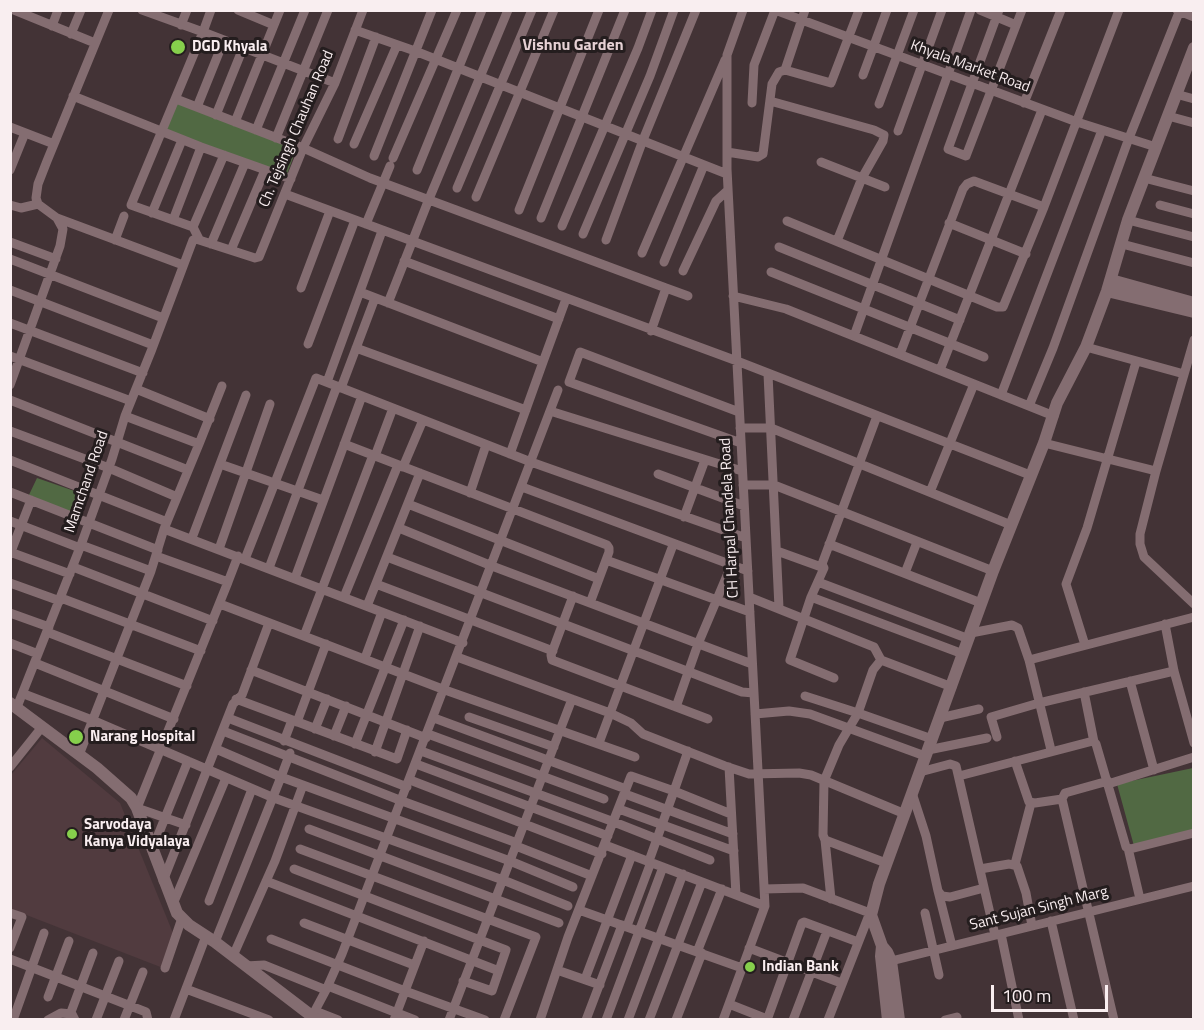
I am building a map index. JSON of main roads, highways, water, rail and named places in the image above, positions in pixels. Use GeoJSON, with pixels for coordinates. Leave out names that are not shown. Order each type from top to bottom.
{"type":"FeatureCollection","features":[{"type":"Feature","properties":{"kind":"place","name":"DGD Khyala"},"geometry":{"type":"Point","coordinates":[178,47]}},
{"type":"Feature","properties":{"kind":"place","name":"Narang Hospital"},"geometry":{"type":"Point","coordinates":[76,737]}},
{"type":"Feature","properties":{"kind":"place","name":"Sarvodaya Kanya Vidyalaya"},"geometry":{"type":"Point","coordinates":[72,834]}},
{"type":"Feature","properties":{"kind":"place","name":"Indian Bank"},"geometry":{"type":"Point","coordinates":[750,967]}},
{"type":"Feature","properties":{"kind":"district","name":"Vishnu Garden"},"geometry":{"type":"Point","coordinates":[573,46]}}]}
